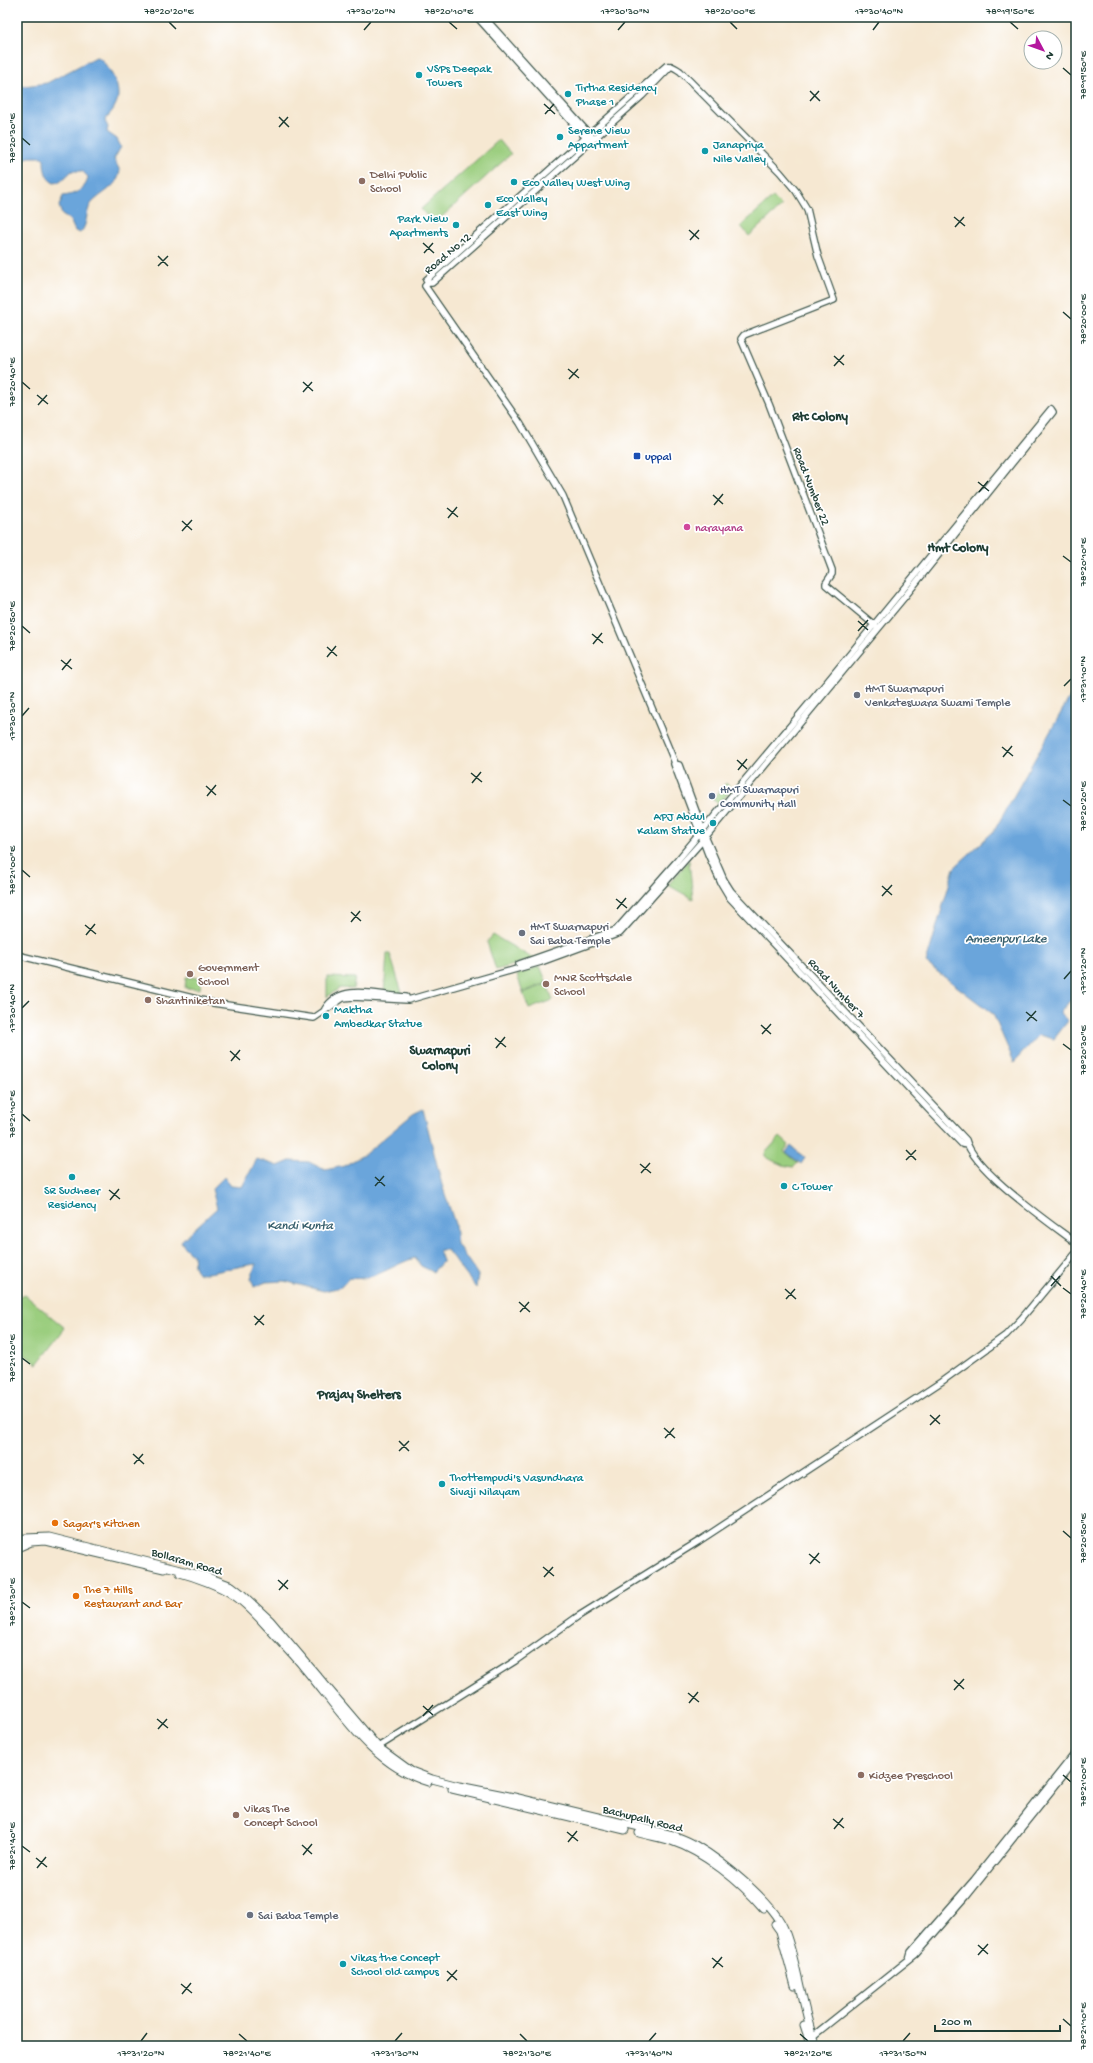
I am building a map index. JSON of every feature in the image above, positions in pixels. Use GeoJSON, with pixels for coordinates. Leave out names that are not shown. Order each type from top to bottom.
{"type":"FeatureCollection","features":[{"type":"Feature","properties":{"kind":"main road","name":"Bollaram Road"},"geometry":{"type":"LineString","coordinates":[[17,1541],[25,1538],[49,1537],[135,1560]]}},
{"type":"Feature","properties":{"kind":"main road","name":"Bollaram Road"},"geometry":{"type":"LineString","coordinates":[[17,1548],[30,1542],[45,1541],[208,1577],[232,1586],[274,1625],[375,1748]]}},
{"type":"Feature","properties":{"kind":"main road","name":"Bachupally Road"},"geometry":{"type":"LineString","coordinates":[[375,1748],[411,1771],[432,1779],[483,1794],[672,1841],[694,1851],[728,1875],[758,1903],[780,1931],[811,2046]]}},
{"type":"Feature","properties":{"kind":"main road","name":"Bachupally Road"},"geometry":{"type":"LineString","coordinates":[[483,1794],[673,1835],[695,1844],[718,1861],[760,1897],[784,1929],[816,2046]]}},
{"type":"Feature","properties":{"kind":"street"},"geometry":{"type":"LineString","coordinates":[[477,17],[589,138]]}},
{"type":"Feature","properties":{"kind":"street"},"geometry":{"type":"LineString","coordinates":[[484,17],[589,138]]}},
{"type":"Feature","properties":{"kind":"street","name":"Road No 12"},"geometry":{"type":"LineString","coordinates":[[428,283],[426,279],[589,138],[669,66],[680,71],[780,172],[796,191],[807,209],[818,256],[834,299],[742,337]]}},
{"type":"Feature","properties":{"kind":"street","name":"Road Number 7"},"geometry":{"type":"LineString","coordinates":[[428,283],[425,286],[520,423],[563,496],[675,763],[679,765],[702,824],[703,835],[724,880],[731,891],[916,1092],[966,1140],[967,1145],[1002,1186],[1076,1243]]}},
{"type":"Feature","properties":{"kind":"street","name":"Road Number 22"},"geometry":{"type":"LineString","coordinates":[[742,337],[832,570],[832,574],[826,585],[876,626]]}},
{"type":"Feature","properties":{"kind":"street"},"geometry":{"type":"LineString","coordinates":[[17,955],[213,1003],[314,1018],[322,1014],[343,998],[353,996],[408,1000],[541,962],[620,933],[1021,453],[1053,412],[1051,409],[876,626]]}},
{"type":"Feature","properties":{"kind":"street"},"geometry":{"type":"LineString","coordinates":[[375,1748],[515,1661],[577,1617],[699,1541],[941,1382],[1006,1335],[1076,1253]]}},
{"type":"Feature","properties":{"kind":"street"},"geometry":{"type":"LineString","coordinates":[[909,1959],[911,1952],[970,1885],[1076,1752]]}},
{"type":"Feature","properties":{"kind":"street"},"geometry":{"type":"LineString","coordinates":[[813,2036],[916,1954],[966,1897],[1076,1760]]}},
{"type":"Feature","properties":{"kind":"green space"},"geometry":{"type":"Polygon","coordinates":[[[499,140],[511,154],[434,224],[421,209],[499,140]]]}},
{"type":"Feature","properties":{"kind":"green space"},"geometry":{"type":"Polygon","coordinates":[[[773,197],[782,206],[749,236],[741,226],[773,197]]]}},
{"type":"Feature","properties":{"kind":"green space"},"geometry":{"type":"Polygon","coordinates":[[[726,783],[732,789],[719,804],[712,799],[726,783]]]}},
{"type":"Feature","properties":{"kind":"green space"},"geometry":{"type":"Polygon","coordinates":[[[689,860],[693,899],[668,885],[689,860]]]}},
{"type":"Feature","properties":{"kind":"green space"},"geometry":{"type":"Polygon","coordinates":[[[493,935],[534,959],[496,970],[487,942],[493,935]]]}},
{"type":"Feature","properties":{"kind":"green space"},"geometry":{"type":"Polygon","coordinates":[[[387,954],[390,954],[403,996],[384,994],[387,954]]]}},
{"type":"Feature","properties":{"kind":"green space"},"geometry":{"type":"Polygon","coordinates":[[[540,966],[547,983],[523,992],[517,975],[540,966]]]}},
{"type":"Feature","properties":{"kind":"green space"},"geometry":{"type":"Polygon","coordinates":[[[186,977],[201,978],[200,989],[185,988],[186,977]]]}},
{"type":"Feature","properties":{"kind":"green space"},"geometry":{"type":"Polygon","coordinates":[[[327,977],[355,978],[353,989],[340,988],[327,997],[327,977]]]}},
{"type":"Feature","properties":{"kind":"green space"},"geometry":{"type":"Polygon","coordinates":[[[547,984],[553,1000],[529,1009],[523,993],[547,984]]]}},
{"type":"Feature","properties":{"kind":"green space"},"geometry":{"type":"Polygon","coordinates":[[[780,1137],[789,1145],[784,1151],[798,1163],[794,1167],[786,1166],[765,1156],[765,1153],[780,1137]]]}},
{"type":"Feature","properties":{"kind":"green space"},"geometry":{"type":"Polygon","coordinates":[[[25,1295],[65,1328],[37,1364],[17,1349],[17,1299],[25,1295]]]}},
{"type":"Feature","properties":{"kind":"water"},"geometry":{"type":"Polygon","coordinates":[[[96,57],[100,58],[108,68],[117,87],[117,100],[114,108],[105,121],[108,127],[107,132],[117,139],[121,147],[114,159],[120,171],[119,177],[113,186],[91,204],[83,230],[80,233],[75,231],[70,220],[62,215],[59,206],[63,196],[79,191],[83,188],[88,177],[82,171],[72,171],[60,182],[54,183],[47,176],[44,159],[42,157],[29,157],[17,162],[17,87],[47,83],[96,57]]]}},
{"type":"Feature","properties":{"kind":"water","name":"Ameenpur Lake"},"geometry":{"type":"Polygon","coordinates":[[[1076,686],[1076,993],[1060,1013],[1068,1021],[1054,1039],[1039,1035],[1014,1062],[993,1014],[926,963],[954,868],[994,831],[1076,686]]]}},
{"type":"Feature","properties":{"kind":"water","name":"Kandi Kunta"},"geometry":{"type":"Polygon","coordinates":[[[423,1109],[442,1185],[455,1224],[457,1244],[478,1275],[476,1288],[447,1250],[439,1250],[443,1261],[433,1272],[421,1266],[415,1258],[375,1275],[358,1279],[349,1278],[341,1287],[324,1291],[284,1281],[266,1282],[254,1287],[251,1278],[256,1264],[198,1274],[194,1266],[193,1255],[185,1248],[181,1241],[217,1208],[212,1189],[224,1177],[231,1186],[242,1187],[257,1159],[278,1166],[290,1161],[309,1162],[325,1170],[344,1166],[365,1154],[413,1114],[423,1109]]]}},
{"type":"Feature","properties":{"kind":"water"},"geometry":{"type":"Polygon","coordinates":[[[791,1146],[805,1158],[801,1164],[786,1152],[791,1146]]]}},
{"type":"Feature","properties":{"kind":"place","name":"VSPs Deepak Towers"},"geometry":{"type":"Point","coordinates":[419,75]}},
{"type":"Feature","properties":{"kind":"place","name":"Tirtha Residency Phase 1"},"geometry":{"type":"Point","coordinates":[568,94]}},
{"type":"Feature","properties":{"kind":"place","name":"Serene View Appartment"},"geometry":{"type":"Point","coordinates":[560,137]}},
{"type":"Feature","properties":{"kind":"place","name":"Janapriya Nile Valley"},"geometry":{"type":"Point","coordinates":[705,151]}},
{"type":"Feature","properties":{"kind":"place","name":"Delhi Public School"},"geometry":{"type":"Point","coordinates":[362,181]}},
{"type":"Feature","properties":{"kind":"place","name":"Eco Valley West Wing"},"geometry":{"type":"Point","coordinates":[514,182]}},
{"type":"Feature","properties":{"kind":"place","name":"Eco Valley East Wing"},"geometry":{"type":"Point","coordinates":[488,205]}},
{"type":"Feature","properties":{"kind":"place","name":"Park View Apartments"},"geometry":{"type":"Point","coordinates":[456,225]}},
{"type":"Feature","properties":{"kind":"place","name":"uppal"},"geometry":{"type":"Point","coordinates":[637,456]}},
{"type":"Feature","properties":{"kind":"place","name":"narayana"},"geometry":{"type":"Point","coordinates":[687,527]}},
{"type":"Feature","properties":{"kind":"place","name":"HMT Swarnapuri Venkateswara Swami Temple"},"geometry":{"type":"Point","coordinates":[857,695]}},
{"type":"Feature","properties":{"kind":"place","name":"HMT Swarnapuri Community Hall"},"geometry":{"type":"Point","coordinates":[712,796]}},
{"type":"Feature","properties":{"kind":"place","name":"APJ Abdul Kalam Statue"},"geometry":{"type":"Point","coordinates":[713,823]}},
{"type":"Feature","properties":{"kind":"place","name":"HMT Swarnapuri Sai Baba Temple"},"geometry":{"type":"Point","coordinates":[522,933]}},
{"type":"Feature","properties":{"kind":"place","name":"Government School"},"geometry":{"type":"Point","coordinates":[190,974]}},
{"type":"Feature","properties":{"kind":"place","name":"MNR Scottsdale School"},"geometry":{"type":"Point","coordinates":[546,984]}},
{"type":"Feature","properties":{"kind":"place","name":"Shantiniketan"},"geometry":{"type":"Point","coordinates":[148,1000]}},
{"type":"Feature","properties":{"kind":"place","name":"Maktha Ambedkar Statue"},"geometry":{"type":"Point","coordinates":[326,1016]}},
{"type":"Feature","properties":{"kind":"place","name":"SR Sudheer Residency"},"geometry":{"type":"Point","coordinates":[72,1177]}},
{"type":"Feature","properties":{"kind":"place","name":"C Tower"},"geometry":{"type":"Point","coordinates":[784,1186]}},
{"type":"Feature","properties":{"kind":"place","name":"Thottempudi's Vasundhara Sivaji Nilayam"},"geometry":{"type":"Point","coordinates":[442,1484]}},
{"type":"Feature","properties":{"kind":"place","name":"Sagar's Kitchen"},"geometry":{"type":"Point","coordinates":[55,1523]}},
{"type":"Feature","properties":{"kind":"place","name":"The 7 Hills Restaurant and Bar"},"geometry":{"type":"Point","coordinates":[76,1596]}},
{"type":"Feature","properties":{"kind":"place","name":"Kidzee Preschool"},"geometry":{"type":"Point","coordinates":[861,1775]}},
{"type":"Feature","properties":{"kind":"place","name":"Vikas The Concept School"},"geometry":{"type":"Point","coordinates":[236,1815]}},
{"type":"Feature","properties":{"kind":"place","name":"Sai Baba Temple"},"geometry":{"type":"Point","coordinates":[250,1915]}},
{"type":"Feature","properties":{"kind":"place","name":"Vikas the Concept School old campus"},"geometry":{"type":"Point","coordinates":[343,1964]}},
{"type":"Feature","properties":{"kind":"district","name":"Rtc Colony"},"geometry":{"type":"Point","coordinates":[820,415]}},
{"type":"Feature","properties":{"kind":"district","name":"Hmt Colony"},"geometry":{"type":"Point","coordinates":[958,546]}},
{"type":"Feature","properties":{"kind":"district","name":"Swarnapuri Colony"},"geometry":{"type":"Point","coordinates":[440,1056]}},
{"type":"Feature","properties":{"kind":"district","name":"Prajay Shelters"},"geometry":{"type":"Point","coordinates":[359,1393]}}]}
